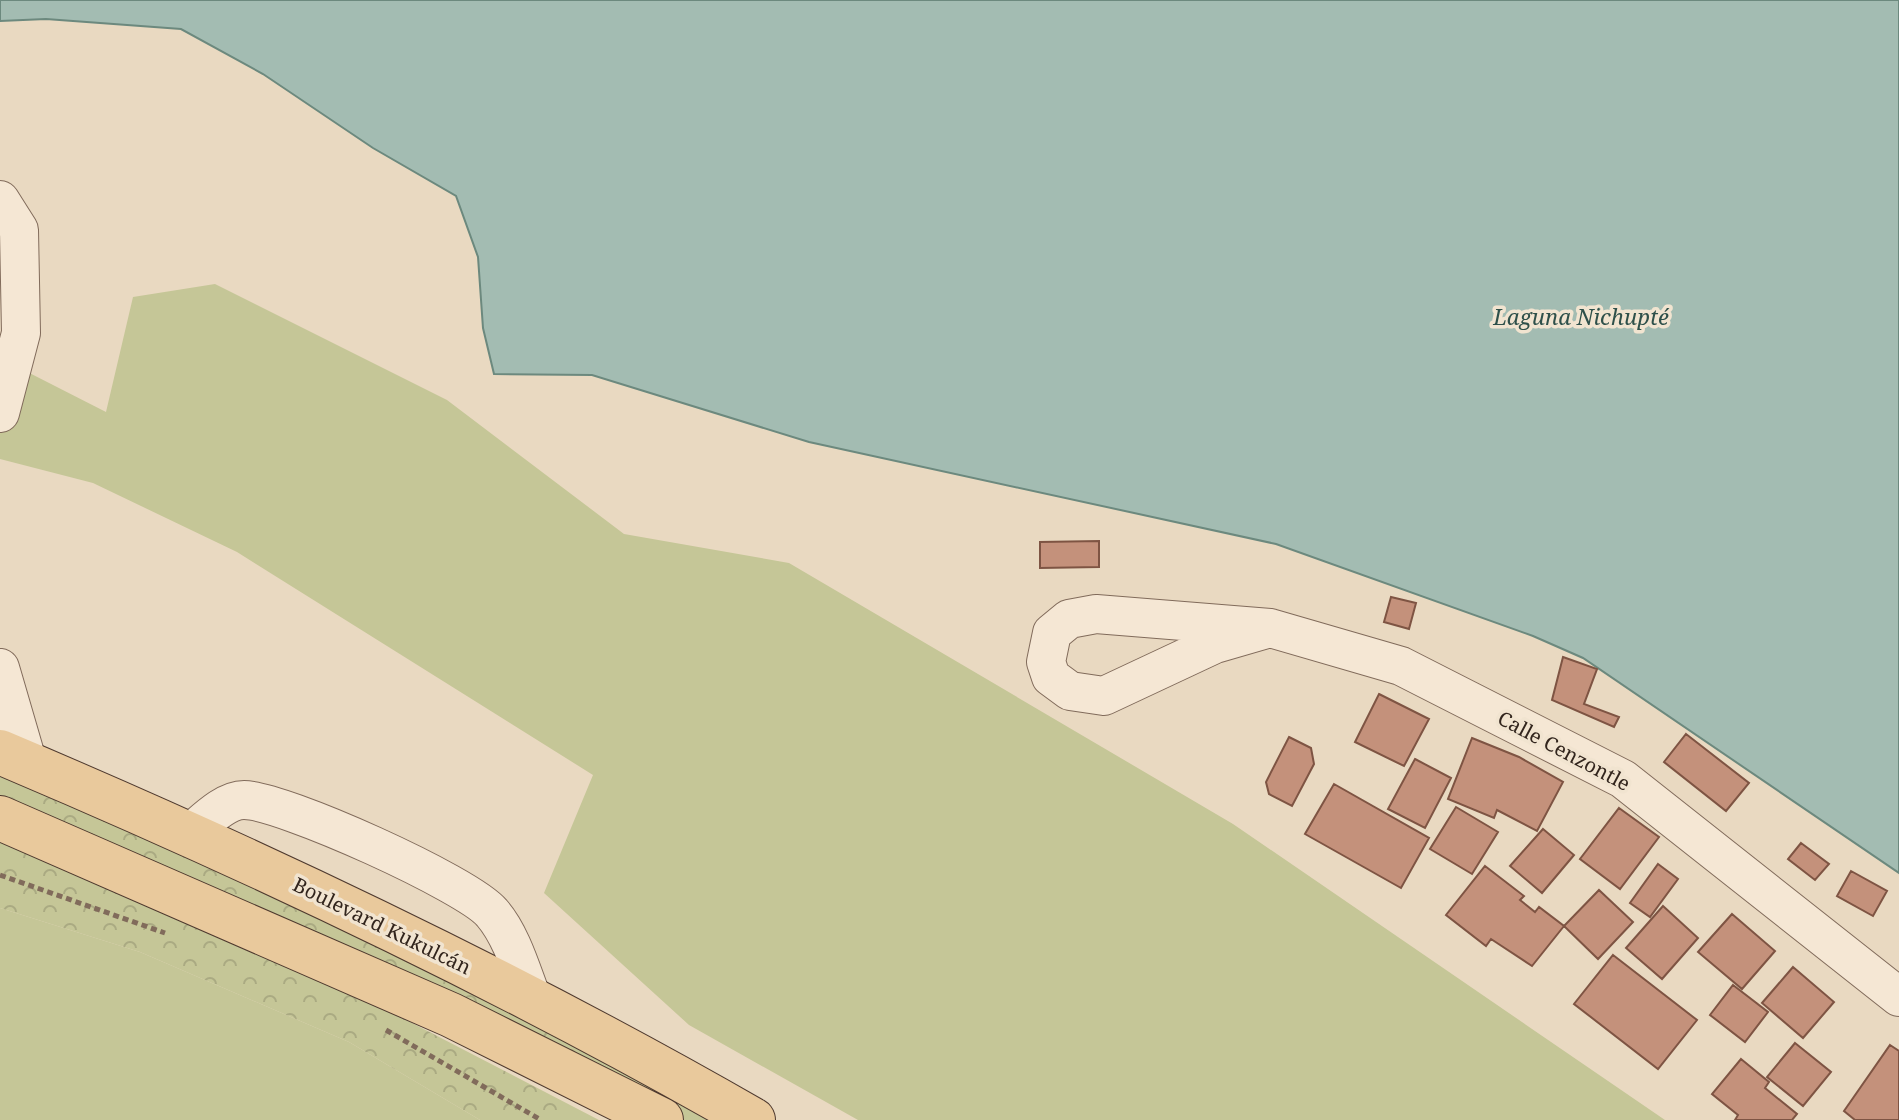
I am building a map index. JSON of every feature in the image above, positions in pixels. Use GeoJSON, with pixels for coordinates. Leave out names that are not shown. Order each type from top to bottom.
{"type":"FeatureCollection","features":[{"type":"Feature","properties":{"kind":"main road","name":"Boulevard Kukulcán"},"geometry":{"type":"LineString","coordinates":[[14,758],[338,902],[624,1046],[753,1120]]}},
{"type":"Feature","properties":{"kind":"main road"},"geometry":{"type":"LineString","coordinates":[[0,818],[451,1015],[661,1120]]}},
{"type":"Feature","properties":{"kind":"street"},"geometry":{"type":"LineString","coordinates":[[0,200],[19,230],[21,333],[0,413]]}},
{"type":"Feature","properties":{"kind":"street","name":"Calle Cenzontle"},"geometry":{"type":"LineString","coordinates":[[1270,628],[1215,644],[1104,696],[1070,691],[1051,677],[1046,662],[1052,633],[1069,619],[1096,614],[1270,628],[1401,666],[1623,779],[1899,997]]}},
{"type":"Feature","properties":{"kind":"street"},"geometry":{"type":"LineString","coordinates":[[0,668],[14,758]]}},
{"type":"Feature","properties":{"kind":"street"},"geometry":{"type":"LineString","coordinates":[[188,835],[219,810],[241,800],[266,803],[369,845],[472,896],[492,913],[533,1001]]}},
{"type":"Feature","properties":{"kind":"path"},"geometry":{"type":"LineString","coordinates":[[0,875],[181,939]]}},
{"type":"Feature","properties":{"kind":"path"},"geometry":{"type":"LineString","coordinates":[[385,1029],[541,1120]]}},
{"type":"Feature","properties":{"kind":"green space"},"geometry":{"type":"Polygon","coordinates":[[[215,284],[447,400],[624,534],[789,563],[1233,824],[1665,1120],[858,1120],[689,1025],[544,893],[593,775],[237,552],[93,483],[0,459],[0,358],[106,412],[133,297],[215,284]]]}},
{"type":"Feature","properties":{"kind":"green space"},"geometry":{"type":"Polygon","coordinates":[[[0,776],[331,917],[725,1120],[675,1120],[0,800],[0,776]]]}},
{"type":"Feature","properties":{"kind":"green space"},"geometry":{"type":"Polygon","coordinates":[[[0,841],[389,1011],[599,1120],[480,1120],[349,1042],[140,952],[0,908],[0,841]]]}},
{"type":"Feature","properties":{"kind":"green space"},"geometry":{"type":"Polygon","coordinates":[[[0,908],[140,952],[349,1042],[480,1120],[0,1120],[0,908]]]}},
{"type":"Feature","properties":{"kind":"water","name":"Laguna Nichupté"},"geometry":{"type":"Polygon","coordinates":[[[0,0],[1899,0],[1899,873],[1583,658],[1533,636],[1276,544],[809,442],[592,375],[494,374],[483,328],[478,257],[456,196],[373,148],[263,74],[181,29],[46,19],[0,21],[0,0]]]}},
{"type":"Feature","properties":{"kind":"building"},"geometry":{"type":"Polygon","coordinates":[[[1099,541],[1099,567],[1040,568],[1040,542],[1099,541]]]}},
{"type":"Feature","properties":{"kind":"building"},"geometry":{"type":"Polygon","coordinates":[[[1391,597],[1416,603],[1409,629],[1384,622],[1391,597]]]}},
{"type":"Feature","properties":{"kind":"building"},"geometry":{"type":"Polygon","coordinates":[[[1563,657],[1597,669],[1584,704],[1619,717],[1614,727],[1552,700],[1563,657]]]}},
{"type":"Feature","properties":{"kind":"building"},"geometry":{"type":"Polygon","coordinates":[[[1379,694],[1429,719],[1404,766],[1355,742],[1379,694]]]}},
{"type":"Feature","properties":{"kind":"building"},"geometry":{"type":"Polygon","coordinates":[[[1686,734],[1749,783],[1726,811],[1664,762],[1686,734]]]}},
{"type":"Feature","properties":{"kind":"building"},"geometry":{"type":"Polygon","coordinates":[[[1289,737],[1311,748],[1314,764],[1292,806],[1269,794],[1266,782],[1289,737]]]}},
{"type":"Feature","properties":{"kind":"building"},"geometry":{"type":"Polygon","coordinates":[[[1472,738],[1519,757],[1563,782],[1537,831],[1497,810],[1494,818],[1448,799],[1472,738]]]}},
{"type":"Feature","properties":{"kind":"building"},"geometry":{"type":"Polygon","coordinates":[[[1415,759],[1451,778],[1425,828],[1388,809],[1415,759]]]}},
{"type":"Feature","properties":{"kind":"building"},"geometry":{"type":"Polygon","coordinates":[[[1334,784],[1429,838],[1401,888],[1305,834],[1334,784]]]}},
{"type":"Feature","properties":{"kind":"building"},"geometry":{"type":"Polygon","coordinates":[[[1456,807],[1498,832],[1472,874],[1430,849],[1456,807]]]}},
{"type":"Feature","properties":{"kind":"building"},"geometry":{"type":"Polygon","coordinates":[[[1619,808],[1659,837],[1620,889],[1580,859],[1619,808]]]}},
{"type":"Feature","properties":{"kind":"building"},"geometry":{"type":"Polygon","coordinates":[[[1543,829],[1574,855],[1542,893],[1510,866],[1543,829]]]}},
{"type":"Feature","properties":{"kind":"building"},"geometry":{"type":"Polygon","coordinates":[[[1801,843],[1829,864],[1815,880],[1788,859],[1801,843]]]}},
{"type":"Feature","properties":{"kind":"building"},"geometry":{"type":"Polygon","coordinates":[[[1658,864],[1678,879],[1650,917],[1630,903],[1658,864]]]}},
{"type":"Feature","properties":{"kind":"building"},"geometry":{"type":"Polygon","coordinates":[[[1485,866],[1524,896],[1520,900],[1535,912],[1539,907],[1564,926],[1532,966],[1491,939],[1486,946],[1446,915],[1485,866]]]}},
{"type":"Feature","properties":{"kind":"building"},"geometry":{"type":"Polygon","coordinates":[[[1851,871],[1887,891],[1873,916],[1837,896],[1851,871]]]}},
{"type":"Feature","properties":{"kind":"building"},"geometry":{"type":"Polygon","coordinates":[[[1599,890],[1633,922],[1598,959],[1564,926],[1599,890]]]}},
{"type":"Feature","properties":{"kind":"building"},"geometry":{"type":"Polygon","coordinates":[[[1663,906],[1698,938],[1662,979],[1626,948],[1663,906]]]}},
{"type":"Feature","properties":{"kind":"building"},"geometry":{"type":"Polygon","coordinates":[[[1732,914],[1775,951],[1742,989],[1698,952],[1732,914]]]}},
{"type":"Feature","properties":{"kind":"building"},"geometry":{"type":"Polygon","coordinates":[[[1613,955],[1697,1020],[1658,1069],[1574,1004],[1613,955]]]}},
{"type":"Feature","properties":{"kind":"building"},"geometry":{"type":"Polygon","coordinates":[[[1793,967],[1834,1002],[1803,1038],[1762,1003],[1793,967]]]}},
{"type":"Feature","properties":{"kind":"building"},"geometry":{"type":"Polygon","coordinates":[[[1733,985],[1768,1012],[1745,1042],[1710,1015],[1733,985]]]}},
{"type":"Feature","properties":{"kind":"building"},"geometry":{"type":"Polygon","coordinates":[[[1795,1043],[1831,1072],[1803,1106],[1767,1077],[1795,1043]]]}},
{"type":"Feature","properties":{"kind":"building"},"geometry":{"type":"Polygon","coordinates":[[[1890,1045],[1899,1051],[1899,1120],[1855,1120],[1844,1111],[1890,1045]]]}},
{"type":"Feature","properties":{"kind":"building"},"geometry":{"type":"Polygon","coordinates":[[[1741,1059],[1769,1082],[1765,1088],[1797,1114],[1792,1120],[1735,1120],[1738,1115],[1712,1094],[1741,1059]]]}}]}
